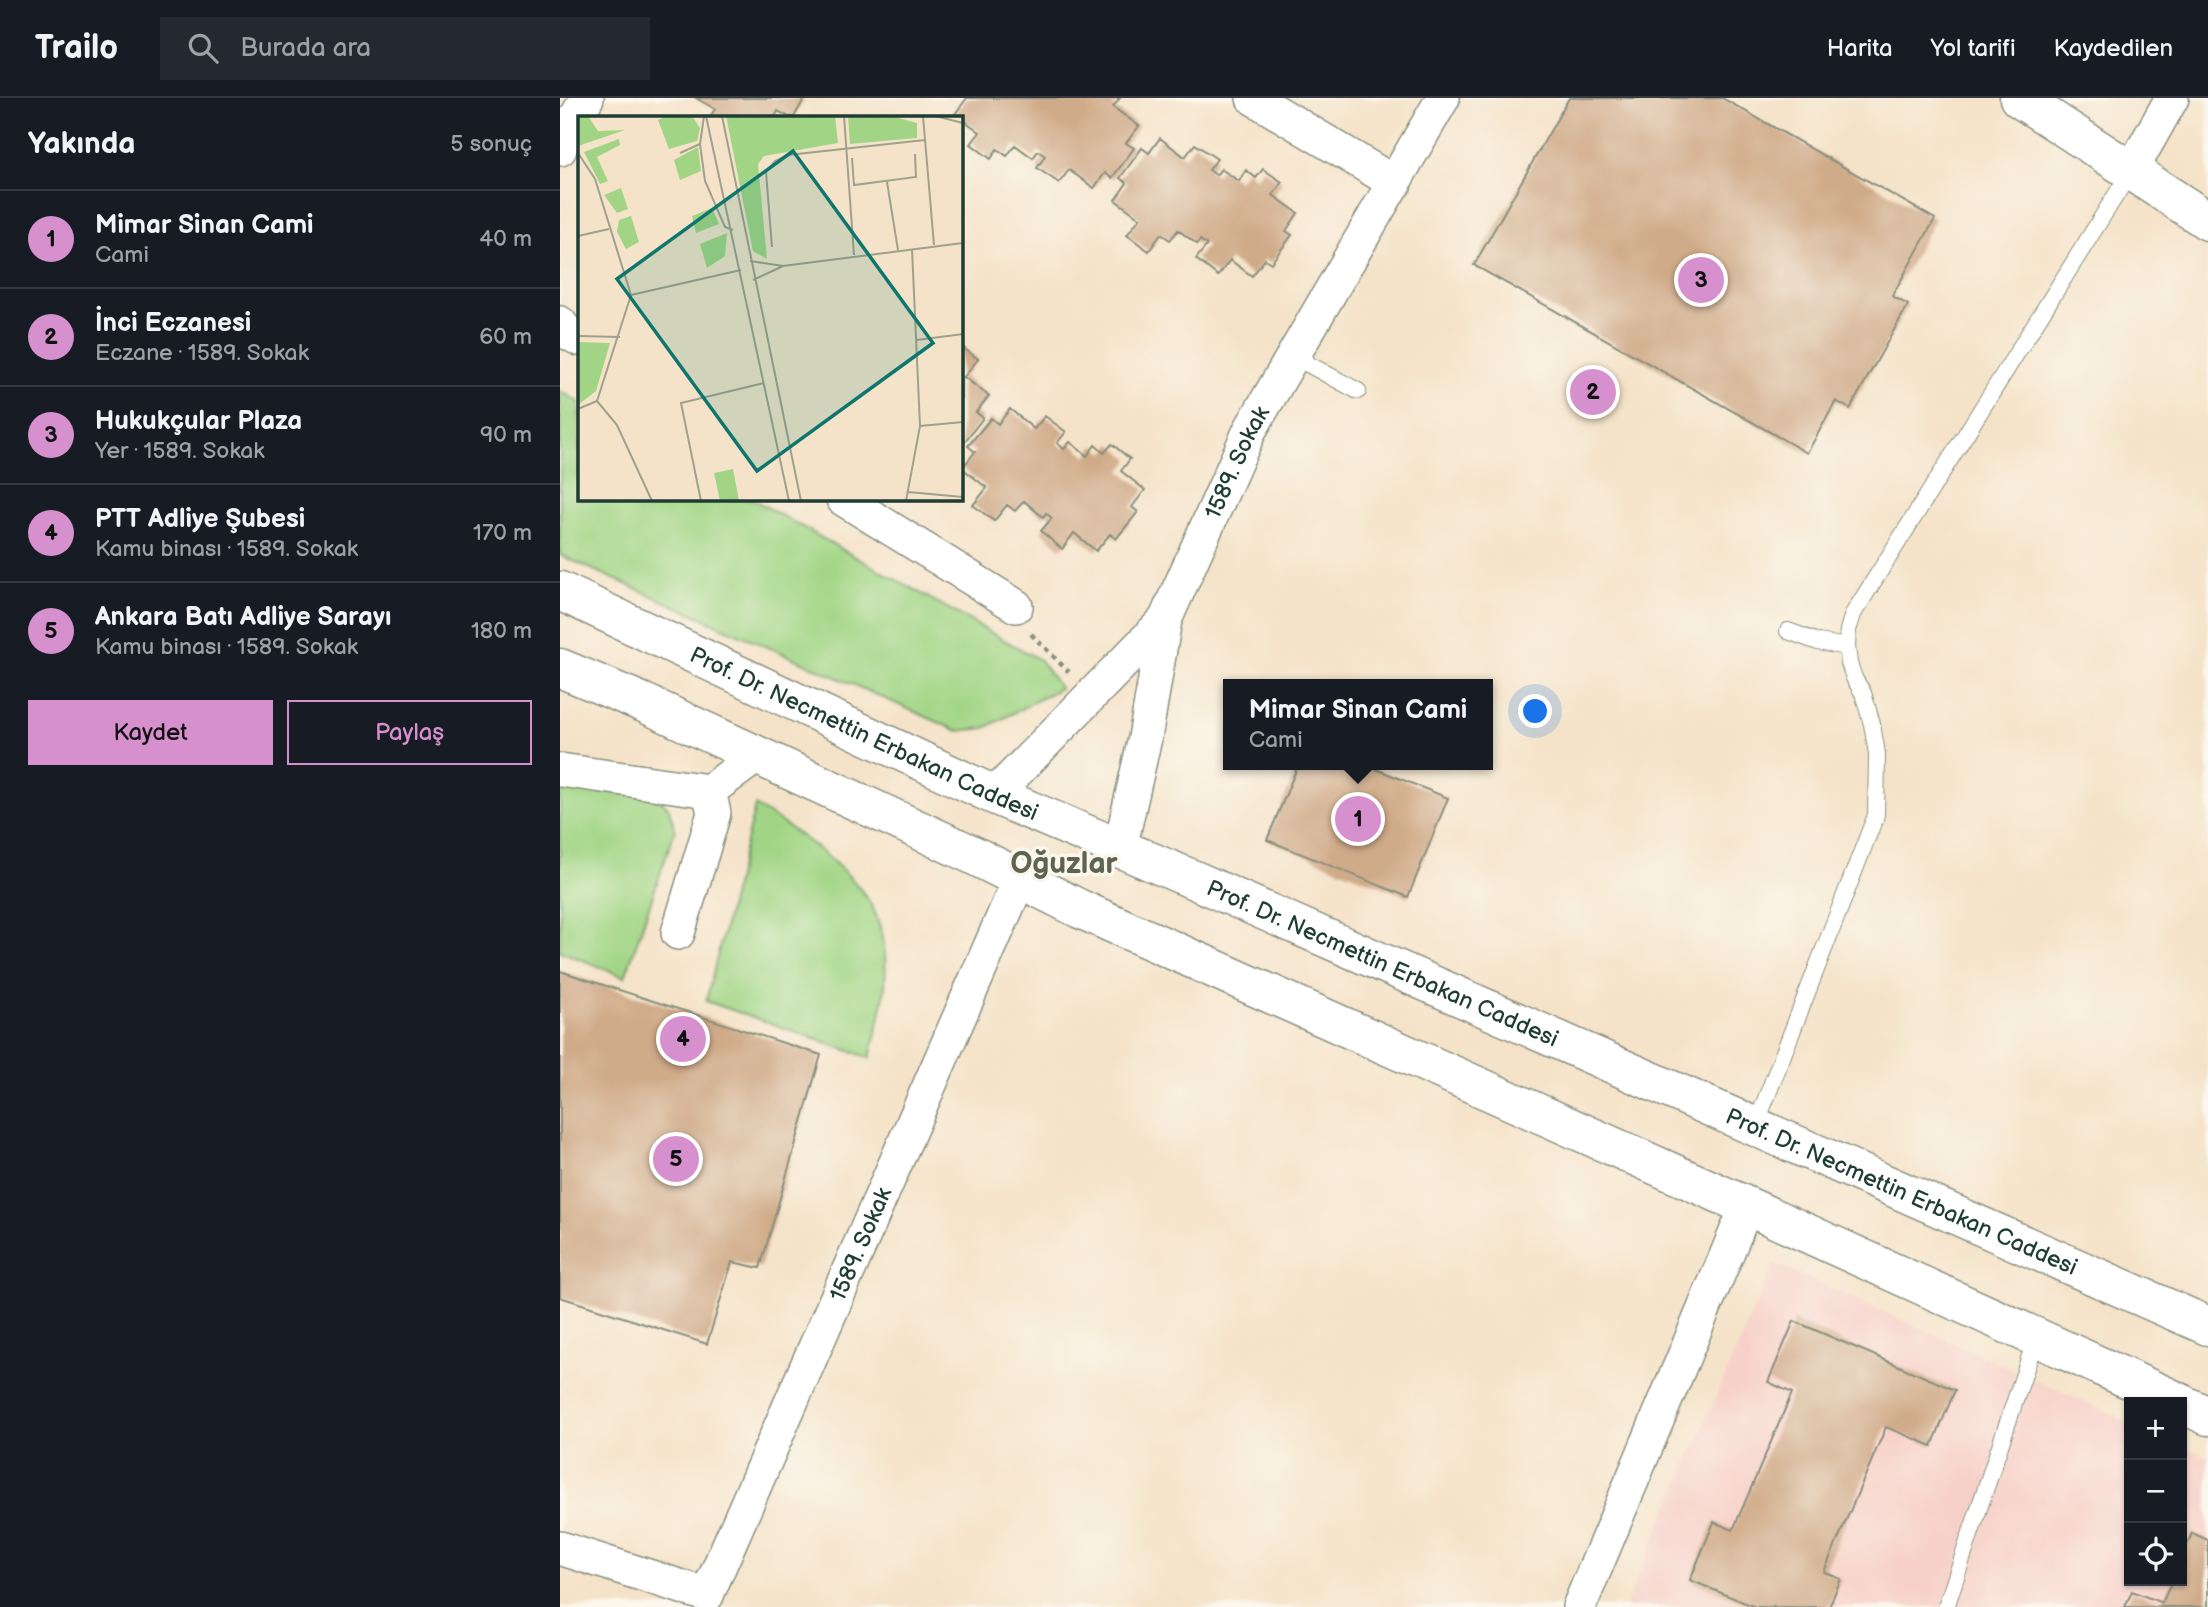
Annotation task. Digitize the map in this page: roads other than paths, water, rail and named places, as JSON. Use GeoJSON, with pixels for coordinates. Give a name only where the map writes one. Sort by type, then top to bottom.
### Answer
{"type":"FeatureCollection","features":[{"type":"Feature","properties":{"kind":"main road"},"geometry":{"type":"LineString","coordinates":[[2019,98],[2208,221]]}},
{"type":"Feature","properties":{"kind":"main road","name":"Prof. Dr. Necmettin Erbakan Caddesi"},"geometry":{"type":"LineString","coordinates":[[560,590],[994,795],[2208,1326]]}},
{"type":"Feature","properties":{"kind":"main road"},"geometry":{"type":"LineString","coordinates":[[560,668],[644,703],[973,855],[1091,914],[1747,1206],[2167,1397]]}},
{"type":"Feature","properties":{"kind":"main road"},"geometry":{"type":"LineString","coordinates":[[2187,1406],[2208,1416]]}},
{"type":"Feature","properties":{"kind":"street"},"geometry":{"type":"LineString","coordinates":[[560,149],[587,98]]}},
{"type":"Feature","properties":{"kind":"street"},"geometry":{"type":"LineString","coordinates":[[1254,98],[1395,183]]}},
{"type":"Feature","properties":{"kind":"street","name":"1589. Sokak"},"geometry":{"type":"LineString","coordinates":[[994,795],[1165,620],[1250,430],[1443,98]]}},
{"type":"Feature","properties":{"kind":"street"},"geometry":{"type":"LineString","coordinates":[[2131,171],[2172,98]]}},
{"type":"Feature","properties":{"kind":"street"},"geometry":{"type":"LineString","coordinates":[[560,323],[568,333],[578,338]]}},
{"type":"Feature","properties":{"kind":"street"},"geometry":{"type":"LineString","coordinates":[[845,500],[1016,606]]}},
{"type":"Feature","properties":{"kind":"street"},"geometry":{"type":"LineString","coordinates":[[1120,848],[1145,738],[1165,620]]}},
{"type":"Feature","properties":{"kind":"street"},"geometry":{"type":"LineString","coordinates":[[560,770],[709,791],[757,756]]}},
{"type":"Feature","properties":{"kind":"street"},"geometry":{"type":"LineString","coordinates":[[678,933],[714,813],[709,791]]}},
{"type":"Feature","properties":{"kind":"street","name":"1589. Sokak"},"geometry":{"type":"LineString","coordinates":[[711,1601],[1020,878]]}},
{"type":"Feature","properties":{"kind":"street"},"geometry":{"type":"LineString","coordinates":[[1578,1607],[1747,1206]]}},
{"type":"Feature","properties":{"kind":"street"},"geometry":{"type":"LineString","coordinates":[[560,1548],[711,1601]]}},
{"type":"Feature","properties":{"kind":"lane"},"geometry":{"type":"LineString","coordinates":[[1755,1127],[1876,815],[1877,754],[1863,693],[1849,663],[1848,630],[1861,600],[2131,171]]}},
{"type":"Feature","properties":{"kind":"lane"},"geometry":{"type":"LineString","coordinates":[[1293,356],[1358,391]]}},
{"type":"Feature","properties":{"kind":"lane"},"geometry":{"type":"LineString","coordinates":[[1788,631],[1818,642],[1847,647]]}},
{"type":"Feature","properties":{"kind":"lane"},"geometry":{"type":"LineString","coordinates":[[1946,1607],[2036,1338]]}},
{"type":"Feature","properties":{"kind":"place","name":"Hukukçular Plaza"},"geometry":{"type":"Point","coordinates":[1701,280]}},
{"type":"Feature","properties":{"kind":"place","name":"İnci Eczanesi"},"geometry":{"type":"Point","coordinates":[1593,392]}},
{"type":"Feature","properties":{"kind":"place","name":"Mimar Sinan Cami"},"geometry":{"type":"Point","coordinates":[1358,819]}},
{"type":"Feature","properties":{"kind":"place","name":"PTT Adliye Şubesi"},"geometry":{"type":"Point","coordinates":[683,1039]}},
{"type":"Feature","properties":{"kind":"place","name":"Ankara Batı Adliye Sarayı"},"geometry":{"type":"Point","coordinates":[676,1159]}},
{"type":"Feature","properties":{"kind":"district","name":"Oğuzlar"},"geometry":{"type":"Point","coordinates":[1064,863]}}]}
